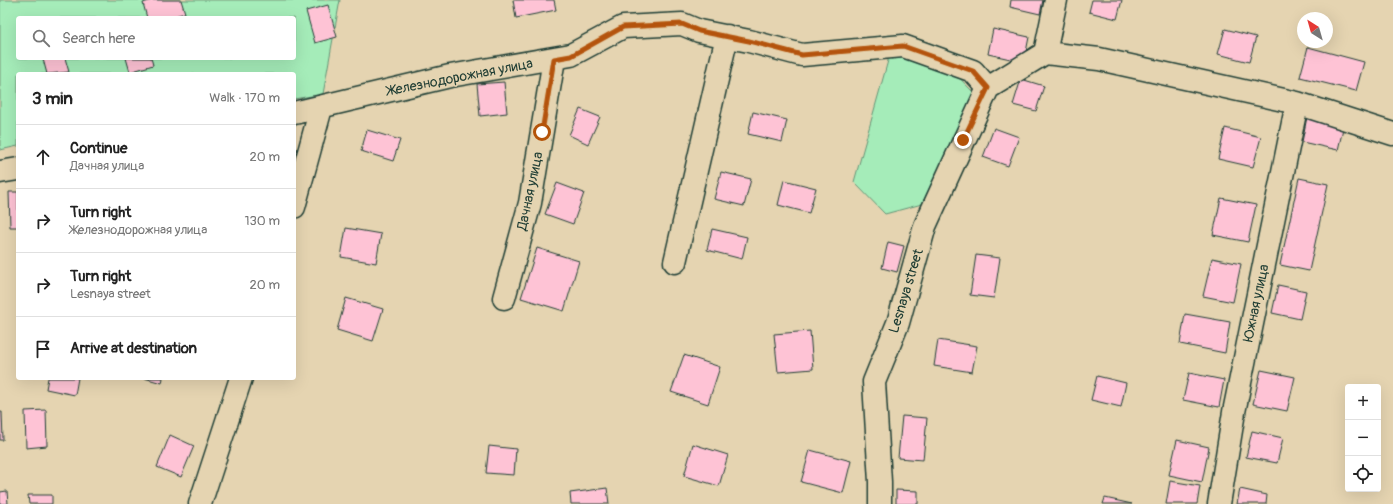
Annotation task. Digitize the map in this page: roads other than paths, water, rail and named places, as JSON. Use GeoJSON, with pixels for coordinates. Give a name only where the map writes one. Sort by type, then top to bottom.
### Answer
{"type":"FeatureCollection","features":[{"type":"Feature","properties":{"kind":"street"},"geometry":{"type":"LineString","coordinates":[[1045,53],[1056,0]]}},
{"type":"Feature","properties":{"kind":"street","name":"Железнодорожная улица"},"geometry":{"type":"LineString","coordinates":[[296,113],[321,108],[450,76],[571,56],[623,27],[682,24],[699,31],[727,36],[802,55],[903,46],[973,71],[988,88]]}},
{"type":"Feature","properties":{"kind":"street"},"geometry":{"type":"LineString","coordinates":[[675,262],[727,36]]}},
{"type":"Feature","properties":{"kind":"street"},"geometry":{"type":"LineString","coordinates":[[988,88],[1045,53],[1099,59],[1297,103],[1393,134]]}},
{"type":"Feature","properties":{"kind":"street","name":"Дачная улица"},"geometry":{"type":"LineString","coordinates":[[504,298],[530,203],[554,59]]}},
{"type":"Feature","properties":{"kind":"street","name":"Lesnaya street"},"geometry":{"type":"LineString","coordinates":[[880,504],[874,382],[898,323],[925,226],[988,88]]}},
{"type":"Feature","properties":{"kind":"street","name":"Южная улица"},"geometry":{"type":"LineString","coordinates":[[1219,504],[1234,412],[1297,103]]}},
{"type":"Feature","properties":{"kind":"street"},"geometry":{"type":"LineString","coordinates":[[296,200],[321,108]]}},
{"type":"Feature","properties":{"kind":"street"},"geometry":{"type":"LineString","coordinates":[[0,172],[16,168]]}},
{"type":"Feature","properties":{"kind":"street"},"geometry":{"type":"LineString","coordinates":[[200,504],[241,380]]}}]}
